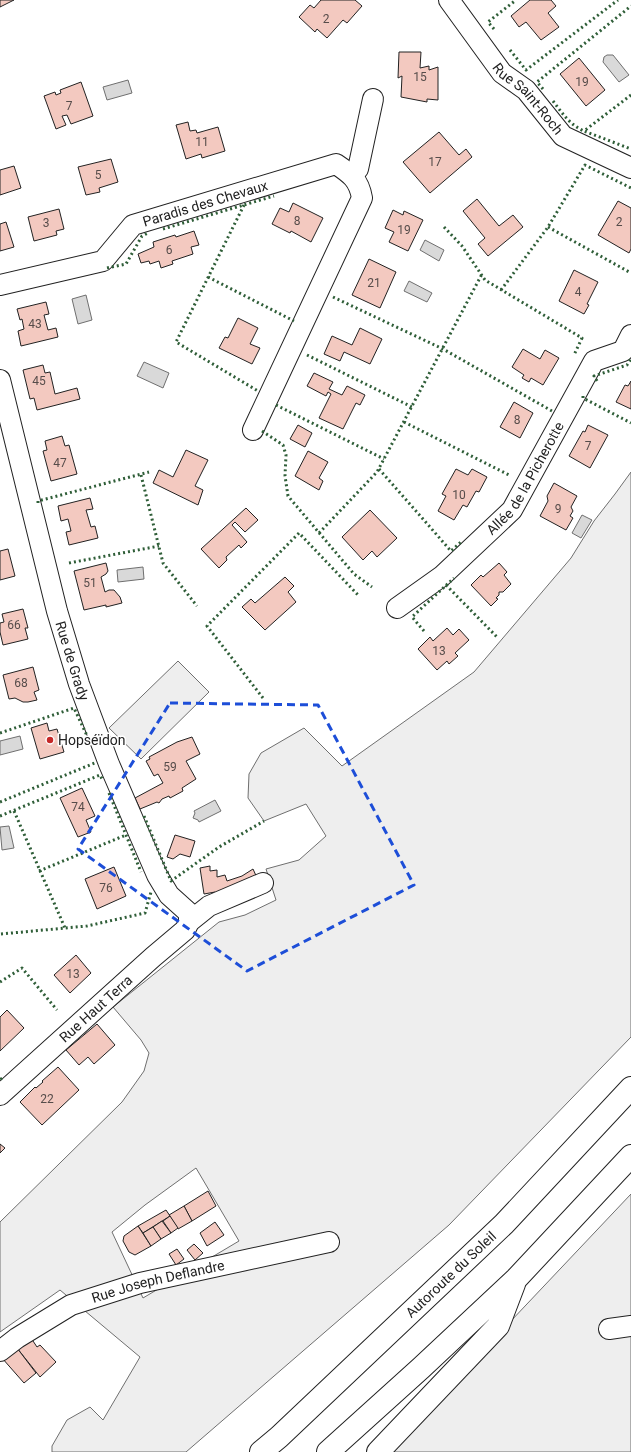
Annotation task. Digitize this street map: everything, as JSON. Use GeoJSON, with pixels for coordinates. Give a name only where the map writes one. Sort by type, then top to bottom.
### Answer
{"type":"FeatureCollection","features":[{"type":"Feature","properties":{"kind":"highway","name":"Autoroute du Soleil"},"geometry":{"type":"LineString","coordinates":[[261,1452],[279,1437],[504,1224],[631,1088]]}},
{"type":"Feature","properties":{"kind":"highway"},"geometry":{"type":"LineString","coordinates":[[328,1452],[516,1279],[631,1156]]}},
{"type":"Feature","properties":{"kind":"highway"},"geometry":{"type":"LineString","coordinates":[[378,1452],[498,1326],[516,1279]]}},
{"type":"Feature","properties":{"kind":"street","name":"Rue Saint-Roch"},"geometry":{"type":"LineString","coordinates":[[449,0],[502,73],[526,90],[563,136],[631,168]]}},
{"type":"Feature","properties":{"kind":"street"},"geometry":{"type":"LineString","coordinates":[[352,175],[358,169],[373,99]]}},
{"type":"Feature","properties":{"kind":"street","name":"Paradis des Chevaux"},"geometry":{"type":"LineString","coordinates":[[0,285],[103,261],[133,225],[336,164],[352,175],[360,188],[362,198],[253,430]]}},
{"type":"Feature","properties":{"kind":"street","name":"Allée de la Picherotte"},"geometry":{"type":"LineString","coordinates":[[397,608],[442,576],[512,510],[594,361],[623,351],[631,335]]}},
{"type":"Feature","properties":{"kind":"street","name":"Rue de Grady"},"geometry":{"type":"LineString","coordinates":[[0,380],[56,612],[79,684],[109,764],[158,876],[169,895],[189,913],[189,922]]}},
{"type":"Feature","properties":{"kind":"street","name":"Rue Haut Terra"},"geometry":{"type":"LineString","coordinates":[[0,1095],[186,930],[189,922],[209,906],[263,883]]}},
{"type":"Feature","properties":{"kind":"street","name":"Rue Joseph Deflandre"},"geometry":{"type":"LineString","coordinates":[[0,1350],[71,1305],[140,1283],[329,1242]]}},
{"type":"Feature","properties":{"kind":"street"},"geometry":{"type":"LineString","coordinates":[[608,1330],[631,1326]]}},
{"type":"Feature","properties":{"kind":"highlighted area"},"geometry":{"type":"Polygon","coordinates":[[[170,703],[318,705],[414,885],[247,971],[78,849],[170,703]]]}},
{"type":"Feature","properties":{"kind":"shaded area"},"geometry":{"type":"Polygon","coordinates":[[[607,55],[613,55],[629,75],[619,82],[603,62],[604,57],[607,55]]]}},
{"type":"Feature","properties":{"kind":"shaded area"},"geometry":{"type":"Polygon","coordinates":[[[128,80],[132,93],[107,100],[103,87],[128,80]]]}},
{"type":"Feature","properties":{"kind":"shaded area"},"geometry":{"type":"Polygon","coordinates":[[[425,240],[444,250],[439,261],[420,250],[425,240]]]}},
{"type":"Feature","properties":{"kind":"shaded area"},"geometry":{"type":"Polygon","coordinates":[[[409,281],[432,293],[427,302],[404,291],[409,281]]]}},
{"type":"Feature","properties":{"kind":"shaded area"},"geometry":{"type":"Polygon","coordinates":[[[86,295],[92,320],[78,324],[72,299],[86,295]]]}},
{"type":"Feature","properties":{"kind":"shaded area"},"geometry":{"type":"Polygon","coordinates":[[[144,362],[169,373],[163,388],[137,376],[144,362]]]}},
{"type":"Feature","properties":{"kind":"shaded area"},"geometry":{"type":"Polygon","coordinates":[[[631,472],[631,1037],[449,1225],[186,1452],[52,1452],[52,1446],[67,1420],[90,1407],[103,1420],[140,1357],[60,1290],[0,1332],[0,1222],[122,1102],[144,1071],[149,1053],[141,1040],[113,1007],[219,922],[245,915],[276,900],[266,869],[299,860],[326,836],[306,804],[264,821],[248,798],[249,774],[261,753],[304,728],[342,766],[474,672],[571,558],[594,521],[631,472]],[[196,1168],[145,1205],[112,1232],[143,1298],[239,1241],[196,1168]]]}},
{"type":"Feature","properties":{"kind":"shaded area"},"geometry":{"type":"Polygon","coordinates":[[[582,515],[592,520],[581,538],[572,533],[582,515]]]}},
{"type":"Feature","properties":{"kind":"shaded area"},"geometry":{"type":"Polygon","coordinates":[[[143,567],[144,579],[118,582],[117,570],[143,567]]]}},
{"type":"Feature","properties":{"kind":"shaded area"},"geometry":{"type":"Polygon","coordinates":[[[178,661],[209,692],[141,759],[109,728],[178,661]]]}},
{"type":"Feature","properties":{"kind":"shaded area"},"geometry":{"type":"Polygon","coordinates":[[[20,736],[23,749],[0,755],[0,741],[20,736]]]}},
{"type":"Feature","properties":{"kind":"shaded area"},"geometry":{"type":"Polygon","coordinates":[[[215,800],[221,811],[199,822],[193,818],[195,813],[194,811],[215,800]]]}},
{"type":"Feature","properties":{"kind":"shaded area"},"geometry":{"type":"Polygon","coordinates":[[[9,826],[14,848],[2,850],[0,827],[9,826]]]}},
{"type":"Feature","properties":{"kind":"shaded area"},"geometry":{"type":"Polygon","coordinates":[[[631,1194],[631,1452],[387,1452],[631,1194]]]}},
{"type":"Feature","properties":{"kind":"building"},"geometry":{"type":"Polygon","coordinates":[[[0,0],[14,0],[0,7],[0,0]]]}},
{"type":"Feature","properties":{"kind":"building"},"geometry":{"type":"Polygon","coordinates":[[[321,0],[355,0],[362,6],[347,23],[343,20],[327,38],[317,29],[315,32],[299,17],[310,5],[314,8],[321,0]]]}},
{"type":"Feature","properties":{"kind":"building"},"geometry":{"type":"Polygon","coordinates":[[[530,0],[551,0],[556,6],[548,13],[559,27],[541,40],[526,22],[519,27],[511,16],[530,0]]]}},
{"type":"Feature","properties":{"kind":"building"},"geometry":{"type":"Polygon","coordinates":[[[399,52],[421,52],[420,68],[429,66],[429,70],[438,67],[438,100],[427,99],[427,102],[401,97],[402,76],[398,78],[399,52]]]}},
{"type":"Feature","properties":{"kind":"building"},"geometry":{"type":"Polygon","coordinates":[[[579,58],[605,90],[586,106],[560,74],[579,58]]]}},
{"type":"Feature","properties":{"kind":"building"},"geometry":{"type":"Polygon","coordinates":[[[81,82],[93,116],[71,124],[67,115],[62,116],[66,125],[56,129],[44,96],[55,92],[56,95],[61,93],[60,90],[81,82]]]}},
{"type":"Feature","properties":{"kind":"building"},"geometry":{"type":"Polygon","coordinates":[[[188,122],[190,131],[196,130],[197,133],[218,127],[225,151],[202,158],[201,154],[186,159],[176,125],[188,122]]]}},
{"type":"Feature","properties":{"kind":"building"},"geometry":{"type":"Polygon","coordinates":[[[439,132],[459,155],[466,149],[472,157],[430,193],[403,162],[439,132]]]}},
{"type":"Feature","properties":{"kind":"building"},"geometry":{"type":"Polygon","coordinates":[[[111,159],[118,182],[99,188],[100,192],[86,195],[78,167],[111,159]]]}},
{"type":"Feature","properties":{"kind":"building"},"geometry":{"type":"Polygon","coordinates":[[[14,166],[21,188],[0,195],[0,170],[14,166]]]}},
{"type":"Feature","properties":{"kind":"building"},"geometry":{"type":"Polygon","coordinates":[[[477,199],[499,226],[513,215],[523,227],[488,256],[478,244],[485,238],[463,211],[477,199]]]}},
{"type":"Feature","properties":{"kind":"building"},"geometry":{"type":"Polygon","coordinates":[[[618,201],[631,208],[631,249],[629,253],[598,235],[618,201]]]}},
{"type":"Feature","properties":{"kind":"building"},"geometry":{"type":"Polygon","coordinates":[[[293,203],[323,218],[311,242],[291,231],[290,233],[272,224],[280,208],[289,212],[293,203]]]}},
{"type":"Feature","properties":{"kind":"building"},"geometry":{"type":"Polygon","coordinates":[[[59,209],[64,229],[56,231],[57,235],[34,241],[28,217],[59,209]]]}},
{"type":"Feature","properties":{"kind":"building"},"geometry":{"type":"Polygon","coordinates":[[[393,210],[403,215],[404,211],[423,220],[408,251],[389,242],[394,232],[385,228],[393,210]]]}},
{"type":"Feature","properties":{"kind":"building"},"geometry":{"type":"Polygon","coordinates":[[[6,222],[14,247],[0,251],[0,224],[6,222]]]}},
{"type":"Feature","properties":{"kind":"building"},"geometry":{"type":"Polygon","coordinates":[[[194,231],[199,245],[191,247],[193,254],[172,261],[173,264],[161,268],[159,261],[150,264],[149,261],[141,263],[138,254],[154,247],[153,242],[194,231]]]}},
{"type":"Feature","properties":{"kind":"building"},"geometry":{"type":"Polygon","coordinates":[[[369,259],[396,272],[380,308],[352,295],[369,259]]]}},
{"type":"Feature","properties":{"kind":"building"},"geometry":{"type":"Polygon","coordinates":[[[574,270],[598,282],[587,304],[589,305],[584,314],[559,301],[574,270]]]}},
{"type":"Feature","properties":{"kind":"building"},"geometry":{"type":"Polygon","coordinates":[[[46,302],[49,314],[44,315],[48,330],[56,328],[58,337],[21,346],[18,331],[24,329],[22,319],[20,320],[17,309],[46,302]]]}},
{"type":"Feature","properties":{"kind":"building"},"geometry":{"type":"Polygon","coordinates":[[[238,318],[258,328],[250,344],[260,348],[252,364],[219,348],[225,337],[228,338],[238,318]]]}},
{"type":"Feature","properties":{"kind":"building"},"geometry":{"type":"Polygon","coordinates":[[[360,328],[382,339],[370,364],[344,352],[340,361],[324,354],[332,336],[352,345],[360,328]]]}},
{"type":"Feature","properties":{"kind":"building"},"geometry":{"type":"Polygon","coordinates":[[[523,349],[540,359],[545,350],[559,358],[543,385],[531,378],[529,382],[522,378],[524,375],[512,367],[523,349]]]}},
{"type":"Feature","properties":{"kind":"building"},"geometry":{"type":"Polygon","coordinates":[[[43,365],[45,373],[50,372],[55,394],[77,388],[80,399],[37,410],[34,398],[30,399],[23,370],[43,365]]]}},
{"type":"Feature","properties":{"kind":"building"},"geometry":{"type":"Polygon","coordinates":[[[314,373],[333,382],[329,389],[342,395],[347,386],[365,395],[360,405],[356,403],[343,429],[319,418],[331,394],[328,392],[326,396],[307,386],[314,373]]]}},
{"type":"Feature","properties":{"kind":"building"},"geometry":{"type":"Polygon","coordinates":[[[631,381],[631,409],[616,402],[625,385],[628,386],[631,381]]]}},
{"type":"Feature","properties":{"kind":"building"},"geometry":{"type":"Polygon","coordinates":[[[514,402],[533,413],[520,438],[500,427],[514,402]]]}},
{"type":"Feature","properties":{"kind":"building"},"geometry":{"type":"Polygon","coordinates":[[[298,425],[312,433],[305,447],[290,439],[298,425]]]}},
{"type":"Feature","properties":{"kind":"building"},"geometry":{"type":"Polygon","coordinates":[[[588,425],[608,435],[590,468],[569,456],[588,425]]]}},
{"type":"Feature","properties":{"kind":"building"},"geometry":{"type":"Polygon","coordinates":[[[62,436],[65,446],[69,445],[77,474],[51,481],[43,451],[47,450],[45,441],[62,436]]]}},
{"type":"Feature","properties":{"kind":"building"},"geometry":{"type":"Polygon","coordinates":[[[186,450],[208,460],[195,486],[203,490],[198,505],[153,483],[159,470],[173,477],[186,450]]]}},
{"type":"Feature","properties":{"kind":"building"},"geometry":{"type":"Polygon","coordinates":[[[308,451],[328,462],[319,478],[323,481],[319,490],[295,476],[308,451]]]}},
{"type":"Feature","properties":{"kind":"building"},"geometry":{"type":"Polygon","coordinates":[[[456,469],[468,475],[472,469],[487,477],[479,492],[476,491],[467,507],[463,505],[454,520],[438,511],[446,496],[442,494],[456,469]]]}},
{"type":"Feature","properties":{"kind":"building"},"geometry":{"type":"Polygon","coordinates":[[[554,483],[577,496],[571,507],[573,511],[570,516],[573,518],[566,530],[540,516],[548,501],[547,496],[554,483]]]}},
{"type":"Feature","properties":{"kind":"building"},"geometry":{"type":"Polygon","coordinates":[[[90,498],[93,509],[86,510],[91,527],[95,526],[98,538],[69,545],[66,532],[71,531],[68,519],[61,521],[58,506],[90,498]]]}},
{"type":"Feature","properties":{"kind":"building"},"geometry":{"type":"Polygon","coordinates":[[[246,508],[258,520],[245,532],[235,522],[232,525],[247,542],[241,548],[239,545],[226,557],[227,560],[219,568],[201,549],[246,508]]]}},
{"type":"Feature","properties":{"kind":"building"},"geometry":{"type":"Polygon","coordinates":[[[370,510],[397,538],[377,557],[372,551],[363,560],[342,537],[370,510]]]}},
{"type":"Feature","properties":{"kind":"building"},"geometry":{"type":"Polygon","coordinates":[[[8,549],[15,576],[0,580],[0,551],[8,549]]]}},
{"type":"Feature","properties":{"kind":"building"},"geometry":{"type":"Polygon","coordinates":[[[106,563],[108,571],[101,577],[105,592],[114,590],[120,597],[122,603],[84,610],[74,571],[106,563]]]}},
{"type":"Feature","properties":{"kind":"building"},"geometry":{"type":"Polygon","coordinates":[[[499,563],[507,572],[504,575],[511,584],[503,592],[499,592],[499,595],[496,598],[498,599],[491,606],[471,585],[481,575],[483,577],[499,563]]]}},
{"type":"Feature","properties":{"kind":"building"},"geometry":{"type":"Polygon","coordinates":[[[285,577],[294,586],[288,592],[296,602],[265,630],[242,607],[251,599],[255,603],[285,577]]]}},
{"type":"Feature","properties":{"kind":"building"},"geometry":{"type":"Polygon","coordinates":[[[23,609],[28,628],[25,628],[28,639],[3,645],[0,632],[0,623],[4,622],[2,614],[23,609]]]}},
{"type":"Feature","properties":{"kind":"building"},"geometry":{"type":"Polygon","coordinates":[[[447,628],[453,635],[459,629],[469,640],[455,653],[458,656],[449,664],[447,661],[437,670],[418,649],[430,637],[433,641],[447,628]]]}},
{"type":"Feature","properties":{"kind":"building"},"geometry":{"type":"Polygon","coordinates":[[[33,667],[39,690],[34,692],[37,700],[23,702],[15,698],[9,699],[3,675],[33,667]]]}},
{"type":"Feature","properties":{"kind":"building"},"geometry":{"type":"Polygon","coordinates":[[[47,723],[49,731],[57,729],[64,752],[40,759],[31,728],[47,723]]]}},
{"type":"Feature","properties":{"kind":"building"},"geometry":{"type":"Polygon","coordinates":[[[192,737],[200,754],[186,761],[196,779],[182,788],[183,791],[170,798],[169,796],[162,799],[159,803],[157,802],[140,809],[135,798],[163,783],[158,774],[154,776],[146,761],[150,759],[149,757],[177,742],[192,737]]]}},
{"type":"Feature","properties":{"kind":"building"},"geometry":{"type":"Polygon","coordinates":[[[82,788],[95,816],[86,820],[91,832],[78,837],[60,798],[82,788]]]}},
{"type":"Feature","properties":{"kind":"building"},"geometry":{"type":"Polygon","coordinates":[[[175,835],[195,841],[190,857],[180,854],[173,859],[167,857],[175,835]]]}},
{"type":"Feature","properties":{"kind":"building"},"geometry":{"type":"Polygon","coordinates":[[[210,866],[210,871],[217,870],[217,877],[225,875],[227,881],[242,876],[253,869],[258,880],[216,895],[215,892],[204,894],[200,868],[210,866]]]}},
{"type":"Feature","properties":{"kind":"building"},"geometry":{"type":"Polygon","coordinates":[[[114,867],[126,896],[97,909],[85,879],[114,867]]]}},
{"type":"Feature","properties":{"kind":"building"},"geometry":{"type":"Polygon","coordinates":[[[76,955],[91,973],[70,993],[54,975],[76,955]]]}},
{"type":"Feature","properties":{"kind":"building"},"geometry":{"type":"Polygon","coordinates":[[[7,1010],[24,1028],[0,1051],[0,1017],[7,1010]]]}},
{"type":"Feature","properties":{"kind":"building"},"geometry":{"type":"Polygon","coordinates":[[[97,1024],[115,1045],[94,1064],[88,1057],[79,1065],[66,1050],[97,1024]]]}},
{"type":"Feature","properties":{"kind":"building"},"geometry":{"type":"Polygon","coordinates":[[[58,1067],[79,1090],[42,1125],[20,1102],[58,1067]]]}},
{"type":"Feature","properties":{"kind":"building"},"geometry":{"type":"Polygon","coordinates":[[[0,1144],[5,1148],[0,1153],[0,1144]]]}},
{"type":"Feature","properties":{"kind":"building"},"geometry":{"type":"Polygon","coordinates":[[[208,1191],[216,1206],[192,1221],[184,1206],[208,1191]]]}},
{"type":"Feature","properties":{"kind":"building"},"geometry":{"type":"Polygon","coordinates":[[[184,1206],[192,1221],[178,1229],[169,1215],[184,1206]]]}},
{"type":"Feature","properties":{"kind":"building"},"geometry":{"type":"Polygon","coordinates":[[[166,1210],[170,1216],[143,1233],[138,1226],[166,1210]]]}},
{"type":"Feature","properties":{"kind":"building"},"geometry":{"type":"Polygon","coordinates":[[[170,1216],[178,1228],[171,1233],[163,1221],[170,1216]]]}},
{"type":"Feature","properties":{"kind":"building"},"geometry":{"type":"Polygon","coordinates":[[[162,1221],[171,1233],[161,1239],[153,1227],[162,1221]]]}},
{"type":"Feature","properties":{"kind":"building"},"geometry":{"type":"Polygon","coordinates":[[[215,1222],[224,1235],[207,1246],[200,1233],[215,1222]]]}},
{"type":"Feature","properties":{"kind":"building"},"geometry":{"type":"Polygon","coordinates":[[[138,1226],[151,1246],[135,1255],[129,1252],[123,1241],[124,1236],[138,1226]]]}},
{"type":"Feature","properties":{"kind":"building"},"geometry":{"type":"Polygon","coordinates":[[[153,1227],[161,1239],[151,1246],[143,1233],[153,1227]]]}},
{"type":"Feature","properties":{"kind":"building"},"geometry":{"type":"Polygon","coordinates":[[[194,1244],[203,1253],[195,1260],[187,1250],[194,1244]]]}},
{"type":"Feature","properties":{"kind":"building"},"geometry":{"type":"Polygon","coordinates":[[[177,1249],[184,1259],[176,1265],[169,1254],[177,1249]]]}},
{"type":"Feature","properties":{"kind":"building"},"geometry":{"type":"Polygon","coordinates":[[[31,1338],[37,1347],[40,1345],[56,1362],[40,1377],[17,1348],[31,1338]]]}},
{"type":"Feature","properties":{"kind":"building"},"geometry":{"type":"Polygon","coordinates":[[[17,1348],[36,1373],[24,1383],[2,1358],[17,1348]]]}},
{"type":"Feature","properties":{"kind":"hedge"},"geometry":{"type":"LineString","coordinates":[[494,29],[488,22],[516,0]]}},
{"type":"Feature","properties":{"kind":"hedge"},"geometry":{"type":"LineString","coordinates":[[510,50],[526,70],[618,0]]}},
{"type":"Feature","properties":{"kind":"hedge"},"geometry":{"type":"LineString","coordinates":[[543,89],[537,82],[631,6]]}},
{"type":"Feature","properties":{"kind":"hedge"},"geometry":{"type":"LineString","coordinates":[[631,95],[584,131],[631,149]]}},
{"type":"Feature","properties":{"kind":"hedge"},"geometry":{"type":"LineString","coordinates":[[553,101],[570,122],[584,131]]}},
{"type":"Feature","properties":{"kind":"hedge"},"geometry":{"type":"LineString","coordinates":[[501,290],[548,227],[585,165],[631,188]]}},
{"type":"Feature","properties":{"kind":"hedge"},"geometry":{"type":"LineString","coordinates":[[163,229],[274,196]]}},
{"type":"Feature","properties":{"kind":"hedge"},"geometry":{"type":"LineString","coordinates":[[244,205],[176,342],[258,391]]}},
{"type":"Feature","properties":{"kind":"hedge"},"geometry":{"type":"LineString","coordinates":[[444,227],[462,246],[485,280],[582,338],[574,355]]}},
{"type":"Feature","properties":{"kind":"hedge"},"geometry":{"type":"LineString","coordinates":[[548,227],[631,273]]}},
{"type":"Feature","properties":{"kind":"hedge"},"geometry":{"type":"LineString","coordinates":[[107,268],[126,264],[142,236],[148,233]]}},
{"type":"Feature","properties":{"kind":"hedge"},"geometry":{"type":"LineString","coordinates":[[319,533],[377,472],[482,274]]}},
{"type":"Feature","properties":{"kind":"hedge"},"geometry":{"type":"LineString","coordinates":[[208,277],[294,321]]}},
{"type":"Feature","properties":{"kind":"hedge"},"geometry":{"type":"LineString","coordinates":[[333,297],[443,349],[552,411]]}},
{"type":"Feature","properties":{"kind":"hedge"},"geometry":{"type":"LineString","coordinates":[[307,355],[412,407]]}},
{"type":"Feature","properties":{"kind":"hedge"},"geometry":{"type":"LineString","coordinates":[[597,381],[594,376],[627,365],[631,359]]}},
{"type":"Feature","properties":{"kind":"hedge"},"geometry":{"type":"LineString","coordinates":[[583,396],[583,398],[631,423]]}},
{"type":"Feature","properties":{"kind":"hedge"},"geometry":{"type":"LineString","coordinates":[[276,405],[384,459]]}},
{"type":"Feature","properties":{"kind":"hedge"},"geometry":{"type":"LineString","coordinates":[[404,422],[511,476]]}},
{"type":"Feature","properties":{"kind":"hedge"},"geometry":{"type":"LineString","coordinates":[[262,431],[283,445],[286,455],[285,476],[288,496],[354,574],[372,587]]}},
{"type":"Feature","properties":{"kind":"hedge"},"geometry":{"type":"LineString","coordinates":[[379,469],[451,551],[461,542]]}},
{"type":"Feature","properties":{"kind":"hedge"},"geometry":{"type":"LineString","coordinates":[[38,503],[38,501],[149,472]]}},
{"type":"Feature","properties":{"kind":"hedge"},"geometry":{"type":"LineString","coordinates":[[141,475],[163,563],[197,606]]}},
{"type":"Feature","properties":{"kind":"hedge"},"geometry":{"type":"LineString","coordinates":[[263,698],[207,626],[299,533],[358,595]]}},
{"type":"Feature","properties":{"kind":"hedge"},"geometry":{"type":"LineString","coordinates":[[69,563],[159,546]]}},
{"type":"Feature","properties":{"kind":"hedge"},"geometry":{"type":"LineString","coordinates":[[424,631],[412,617],[454,578]]}},
{"type":"Feature","properties":{"kind":"hedge"},"geometry":{"type":"LineString","coordinates":[[446,585],[497,637]]}},
{"type":"Feature","properties":{"kind":"hedge"},"geometry":{"type":"LineString","coordinates":[[0,733],[74,708],[90,742]]}},
{"type":"Feature","properties":{"kind":"hedge"},"geometry":{"type":"LineString","coordinates":[[0,802],[97,762]]}},
{"type":"Feature","properties":{"kind":"hedge"},"geometry":{"type":"LineString","coordinates":[[0,816],[100,775],[102,779]]}},
{"type":"Feature","properties":{"kind":"hedge"},"geometry":{"type":"LineString","coordinates":[[109,793],[141,872]]}},
{"type":"Feature","properties":{"kind":"hedge"},"geometry":{"type":"LineString","coordinates":[[14,811],[65,928]]}},
{"type":"Feature","properties":{"kind":"hedge"},"geometry":{"type":"LineString","coordinates":[[144,816],[171,881],[219,847],[264,821]]}},
{"type":"Feature","properties":{"kind":"hedge"},"geometry":{"type":"LineString","coordinates":[[39,871],[126,835]]}},
{"type":"Feature","properties":{"kind":"hedge"},"geometry":{"type":"LineString","coordinates":[[1,934],[87,926],[145,913],[151,892]]}},
{"type":"Feature","properties":{"kind":"hedge"},"geometry":{"type":"LineString","coordinates":[[0,982],[22,968],[57,1010]]}},
{"type":"Feature","properties":{"kind":"place","name":"Hopséïdon"},"geometry":{"type":"Point","coordinates":[50,740]}}]}
